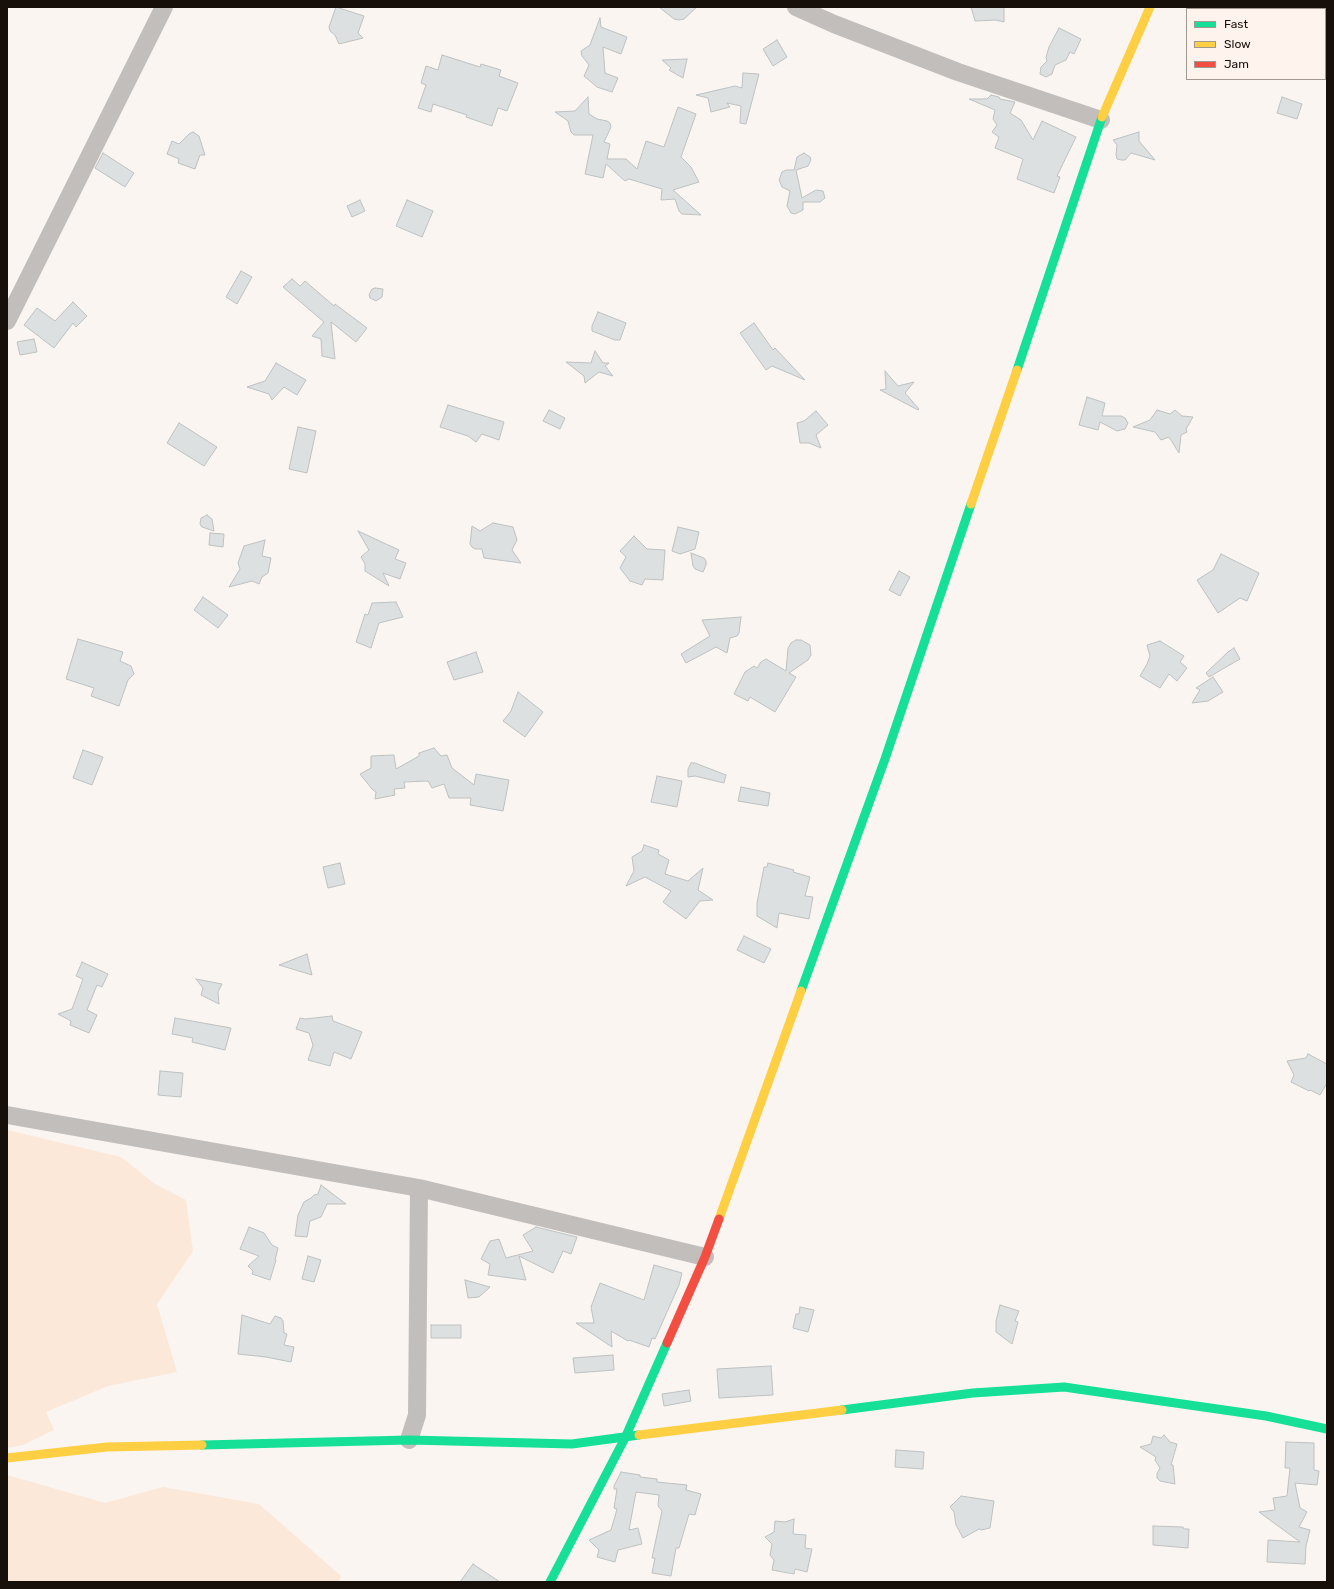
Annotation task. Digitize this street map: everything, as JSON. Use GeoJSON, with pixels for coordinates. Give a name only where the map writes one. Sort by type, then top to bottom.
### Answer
{"type":"FeatureCollection","features":[{"type":"Feature","properties":{"kind":"street"},"geometry":{"type":"LineString","coordinates":[[7,321],[164,7]]}},
{"type":"Feature","properties":{"kind":"street"},"geometry":{"type":"LineString","coordinates":[[796,7],[834,24],[958,72],[1101,120]]}},
{"type":"Feature","properties":{"kind":"street"},"geometry":{"type":"LineString","coordinates":[[550,1582],[625,1438],[705,1257],[884,759],[1101,120],[1150,7]]}},
{"type":"Feature","properties":{"kind":"street"},"geometry":{"type":"LineString","coordinates":[[7,1115],[419,1188],[705,1257]]}},
{"type":"Feature","properties":{"kind":"street"},"geometry":{"type":"LineString","coordinates":[[409,1440],[417,1415],[419,1188]]}},
{"type":"Feature","properties":{"kind":"street"},"geometry":{"type":"LineString","coordinates":[[7,1458],[107,1447],[409,1440],[572,1444],[973,1393],[1064,1387],[1266,1416],[1327,1429]]}},
{"type":"Feature","properties":{"kind":"shaded area"},"geometry":{"type":"Polygon","coordinates":[[[7,1130],[121,1157],[155,1184],[186,1200],[193,1251],[157,1304],[177,1372],[108,1386],[46,1412],[54,1430],[23,1445],[7,1448],[7,1130]]]}},
{"type":"Feature","properties":{"kind":"shaded area"},"geometry":{"type":"Polygon","coordinates":[[[7,1475],[105,1503],[163,1487],[259,1504],[341,1576],[339,1582],[7,1582],[7,1475]]]}},
{"type":"Feature","properties":{"kind":"building"},"geometry":{"type":"Polygon","coordinates":[[[336,7],[364,16],[358,33],[363,38],[339,44],[329,27],[336,7]]]}},
{"type":"Feature","properties":{"kind":"building"},"geometry":{"type":"Polygon","coordinates":[[[659,7],[697,7],[684,19],[679,20],[674,19],[659,7]]]}},
{"type":"Feature","properties":{"kind":"building"},"geometry":{"type":"Polygon","coordinates":[[[971,7],[1004,7],[1004,22],[996,20],[975,21],[971,7]]]}},
{"type":"Feature","properties":{"kind":"building"},"geometry":{"type":"Polygon","coordinates":[[[600,18],[601,27],[627,37],[621,54],[603,47],[605,73],[618,78],[612,92],[597,87],[584,76],[589,65],[582,56],[581,51],[590,45],[600,18]]]}},
{"type":"Feature","properties":{"kind":"building"},"geometry":{"type":"Polygon","coordinates":[[[1059,28],[1081,39],[1074,54],[1070,52],[1066,60],[1055,65],[1052,74],[1046,77],[1040,74],[1041,67],[1047,61],[1046,57],[1049,47],[1059,28]]]}},
{"type":"Feature","properties":{"kind":"building"},"geometry":{"type":"Polygon","coordinates":[[[777,40],[787,57],[773,66],[763,49],[777,40]]]}},
{"type":"Feature","properties":{"kind":"building"},"geometry":{"type":"Polygon","coordinates":[[[442,55],[480,67],[481,64],[501,70],[499,76],[518,83],[507,111],[498,108],[492,126],[466,117],[467,115],[433,104],[431,112],[418,108],[426,85],[421,83],[426,66],[438,70],[442,55]]]}},
{"type":"Feature","properties":{"kind":"building"},"geometry":{"type":"Polygon","coordinates":[[[687,59],[683,78],[669,70],[671,68],[662,60],[687,59]]]}},
{"type":"Feature","properties":{"kind":"building"},"geometry":{"type":"Polygon","coordinates":[[[743,73],[759,74],[746,124],[740,123],[741,106],[727,103],[730,107],[711,112],[708,98],[696,95],[735,86],[742,88],[743,73]]]}},
{"type":"Feature","properties":{"kind":"building"},"geometry":{"type":"Polygon","coordinates":[[[991,95],[999,97],[1000,99],[1015,102],[1010,113],[1021,120],[1033,140],[1042,121],[1076,137],[1057,176],[1060,177],[1054,193],[1017,179],[1023,159],[995,148],[999,137],[992,132],[997,125],[993,119],[995,110],[969,99],[987,99],[991,95]]]}},
{"type":"Feature","properties":{"kind":"building"},"geometry":{"type":"Polygon","coordinates":[[[588,97],[589,114],[597,119],[610,123],[611,127],[604,142],[610,144],[607,159],[626,159],[637,169],[646,141],[664,147],[678,107],[696,114],[681,157],[691,167],[699,182],[673,190],[701,215],[682,214],[679,211],[675,199],[661,200],[662,189],[629,179],[625,181],[606,164],[603,178],[585,174],[593,135],[574,135],[571,132],[568,121],[555,112],[575,111],[588,97]]]}},
{"type":"Feature","properties":{"kind":"building"},"geometry":{"type":"Polygon","coordinates":[[[1282,97],[1302,104],[1297,119],[1277,113],[1282,97]]]}},
{"type":"Feature","properties":{"kind":"building"},"geometry":{"type":"Polygon","coordinates":[[[193,132],[199,136],[205,155],[200,155],[195,169],[178,163],[179,159],[167,154],[172,141],[179,144],[193,132]]]}},
{"type":"Feature","properties":{"kind":"building"},"geometry":{"type":"Polygon","coordinates":[[[1139,132],[1139,141],[1155,160],[1131,153],[1125,160],[1117,159],[1117,145],[1113,140],[1139,132]]]}},
{"type":"Feature","properties":{"kind":"building"},"geometry":{"type":"Polygon","coordinates":[[[103,153],[134,173],[125,187],[95,168],[103,153]]]}},
{"type":"Feature","properties":{"kind":"building"},"geometry":{"type":"Polygon","coordinates":[[[804,153],[810,157],[811,160],[808,166],[796,170],[802,198],[816,190],[823,191],[825,198],[820,202],[803,202],[803,210],[795,214],[791,213],[787,206],[790,191],[782,187],[779,180],[782,172],[786,170],[794,170],[797,157],[804,153]]]}},
{"type":"Feature","properties":{"kind":"building"},"geometry":{"type":"Polygon","coordinates":[[[360,200],[365,211],[352,217],[347,206],[360,200]]]}},
{"type":"Feature","properties":{"kind":"building"},"geometry":{"type":"Polygon","coordinates":[[[407,200],[433,211],[422,237],[396,226],[407,200]]]}},
{"type":"Feature","properties":{"kind":"building"},"geometry":{"type":"Polygon","coordinates":[[[241,271],[252,277],[237,304],[226,297],[241,271]]]}},
{"type":"Feature","properties":{"kind":"building"},"geometry":{"type":"Polygon","coordinates":[[[292,279],[300,286],[305,281],[334,306],[335,304],[367,328],[356,342],[331,322],[335,359],[322,356],[321,339],[312,336],[324,322],[283,287],[292,279]]]}},
{"type":"Feature","properties":{"kind":"building"},"geometry":{"type":"Polygon","coordinates":[[[372,289],[383,289],[382,297],[376,301],[370,298],[369,295],[372,289]]]}},
{"type":"Feature","properties":{"kind":"building"},"geometry":{"type":"Polygon","coordinates":[[[73,302],[87,316],[76,327],[73,323],[54,348],[24,325],[37,308],[55,321],[73,302]]]}},
{"type":"Feature","properties":{"kind":"building"},"geometry":{"type":"Polygon","coordinates":[[[598,312],[626,323],[620,340],[615,340],[592,331],[592,326],[598,312]]]}},
{"type":"Feature","properties":{"kind":"building"},"geometry":{"type":"Polygon","coordinates":[[[754,323],[773,350],[775,348],[805,380],[772,366],[766,370],[740,333],[754,323]]]}},
{"type":"Feature","properties":{"kind":"building"},"geometry":{"type":"Polygon","coordinates":[[[34,339],[37,352],[20,355],[17,342],[34,339]]]}},
{"type":"Feature","properties":{"kind":"building"},"geometry":{"type":"Polygon","coordinates":[[[595,351],[603,363],[609,363],[605,366],[613,376],[599,372],[585,383],[584,376],[566,362],[591,363],[595,351]]]}},
{"type":"Feature","properties":{"kind":"building"},"geometry":{"type":"Polygon","coordinates":[[[276,363],[306,380],[297,395],[284,387],[272,400],[269,394],[247,387],[265,381],[276,363]]]}},
{"type":"Feature","properties":{"kind":"building"},"geometry":{"type":"Polygon","coordinates":[[[885,371],[898,386],[914,382],[905,393],[919,409],[918,410],[880,390],[886,389],[885,371]]]}},
{"type":"Feature","properties":{"kind":"building"},"geometry":{"type":"Polygon","coordinates":[[[1087,397],[1105,403],[1102,416],[1121,416],[1125,418],[1128,423],[1125,429],[1117,431],[1100,422],[1098,430],[1079,425],[1087,397]]]}},
{"type":"Feature","properties":{"kind":"building"},"geometry":{"type":"Polygon","coordinates":[[[448,405],[504,422],[499,440],[482,434],[476,442],[468,436],[440,427],[448,405]]]}},
{"type":"Feature","properties":{"kind":"building"},"geometry":{"type":"Polygon","coordinates":[[[549,410],[565,418],[560,429],[543,421],[549,410]]]}},
{"type":"Feature","properties":{"kind":"building"},"geometry":{"type":"Polygon","coordinates":[[[1157,410],[1170,414],[1175,410],[1182,416],[1193,417],[1186,429],[1187,432],[1181,435],[1179,453],[1169,437],[1161,440],[1155,432],[1133,427],[1150,420],[1157,410]]]}},
{"type":"Feature","properties":{"kind":"building"},"geometry":{"type":"Polygon","coordinates":[[[816,411],[828,425],[816,435],[821,448],[809,443],[800,443],[797,423],[804,421],[816,411]]]}},
{"type":"Feature","properties":{"kind":"building"},"geometry":{"type":"Polygon","coordinates":[[[179,423],[217,447],[204,466],[167,443],[179,423]]]}},
{"type":"Feature","properties":{"kind":"building"},"geometry":{"type":"Polygon","coordinates":[[[298,427],[316,431],[307,473],[289,469],[298,427]]]}},
{"type":"Feature","properties":{"kind":"building"},"geometry":{"type":"Polygon","coordinates":[[[207,515],[212,519],[214,531],[202,527],[200,524],[201,518],[207,515]]]}},
{"type":"Feature","properties":{"kind":"building"},"geometry":{"type":"Polygon","coordinates":[[[493,523],[513,527],[517,540],[512,550],[521,563],[484,558],[482,549],[475,549],[472,547],[470,544],[472,526],[480,531],[493,523]]]}},
{"type":"Feature","properties":{"kind":"building"},"geometry":{"type":"Polygon","coordinates":[[[678,527],[699,532],[695,549],[680,554],[672,551],[678,527]]]}},
{"type":"Feature","properties":{"kind":"building"},"geometry":{"type":"Polygon","coordinates":[[[358,531],[399,550],[395,559],[406,563],[400,579],[383,573],[389,586],[365,571],[365,564],[361,557],[369,550],[358,531]]]}},
{"type":"Feature","properties":{"kind":"building"},"geometry":{"type":"Polygon","coordinates":[[[210,533],[224,534],[223,547],[209,545],[210,533]]]}},
{"type":"Feature","properties":{"kind":"building"},"geometry":{"type":"Polygon","coordinates":[[[634,536],[647,549],[665,550],[663,580],[645,579],[642,585],[630,581],[620,568],[626,557],[620,551],[634,536]]]}},
{"type":"Feature","properties":{"kind":"building"},"geometry":{"type":"Polygon","coordinates":[[[265,540],[262,556],[271,558],[268,573],[262,577],[259,584],[252,581],[229,587],[240,569],[238,563],[244,546],[265,540]]]}},
{"type":"Feature","properties":{"kind":"building"},"geometry":{"type":"Polygon","coordinates":[[[691,553],[704,558],[706,561],[703,572],[695,569],[693,566],[691,553]]]}},
{"type":"Feature","properties":{"kind":"building"},"geometry":{"type":"Polygon","coordinates":[[[1221,554],[1259,573],[1247,601],[1240,598],[1218,613],[1197,580],[1213,570],[1221,554]]]}},
{"type":"Feature","properties":{"kind":"building"},"geometry":{"type":"Polygon","coordinates":[[[899,571],[910,577],[900,596],[889,590],[899,571]]]}},
{"type":"Feature","properties":{"kind":"building"},"geometry":{"type":"Polygon","coordinates":[[[203,597],[228,615],[218,628],[194,610],[203,597]]]}},
{"type":"Feature","properties":{"kind":"building"},"geometry":{"type":"Polygon","coordinates":[[[396,602],[403,617],[379,623],[371,648],[356,642],[365,614],[368,615],[372,603],[396,602]]]}},
{"type":"Feature","properties":{"kind":"building"},"geometry":{"type":"Polygon","coordinates":[[[741,617],[739,633],[737,636],[730,638],[727,653],[716,647],[686,663],[681,654],[710,636],[702,620],[741,617]]]}},
{"type":"Feature","properties":{"kind":"building"},"geometry":{"type":"Polygon","coordinates":[[[78,639],[123,652],[120,661],[131,666],[134,674],[128,680],[119,706],[91,696],[94,688],[66,679],[78,639]]]}},
{"type":"Feature","properties":{"kind":"building"},"geometry":{"type":"Polygon","coordinates":[[[796,640],[801,640],[810,645],[811,655],[808,660],[789,673],[796,677],[775,712],[750,697],[748,701],[734,694],[745,672],[754,666],[757,668],[761,662],[766,659],[786,671],[788,648],[791,643],[796,640]]]}},
{"type":"Feature","properties":{"kind":"building"},"geometry":{"type":"Polygon","coordinates":[[[1160,641],[1184,656],[1180,662],[1187,668],[1177,681],[1169,674],[1160,688],[1140,676],[1150,656],[1147,645],[1160,641]]]}},
{"type":"Feature","properties":{"kind":"building"},"geometry":{"type":"Polygon","coordinates":[[[1234,648],[1240,659],[1209,677],[1206,673],[1234,648]]]}},
{"type":"Feature","properties":{"kind":"building"},"geometry":{"type":"Polygon","coordinates":[[[476,652],[483,672],[454,680],[447,662],[476,652]]]}},
{"type":"Feature","properties":{"kind":"building"},"geometry":{"type":"Polygon","coordinates":[[[1213,677],[1223,692],[1208,701],[1192,703],[1200,690],[1196,688],[1213,677]]]}},
{"type":"Feature","properties":{"kind":"building"},"geometry":{"type":"Polygon","coordinates":[[[518,692],[543,712],[525,737],[503,721],[511,711],[518,692]]]}},
{"type":"Feature","properties":{"kind":"building"},"geometry":{"type":"Polygon","coordinates":[[[434,748],[441,756],[447,755],[452,768],[474,785],[476,774],[509,780],[503,811],[470,805],[471,798],[449,798],[444,784],[432,788],[428,781],[404,782],[405,788],[394,789],[395,795],[375,799],[376,792],[360,774],[371,768],[371,756],[394,755],[396,769],[419,756],[419,753],[434,748]]]}},
{"type":"Feature","properties":{"kind":"building"},"geometry":{"type":"Polygon","coordinates":[[[83,750],[103,757],[92,785],[73,778],[83,750]]]}},
{"type":"Feature","properties":{"kind":"building"},"geometry":{"type":"Polygon","coordinates":[[[691,763],[695,763],[726,775],[724,783],[695,776],[688,777],[688,769],[691,763]]]}},
{"type":"Feature","properties":{"kind":"building"},"geometry":{"type":"Polygon","coordinates":[[[657,776],[682,781],[677,807],[651,802],[657,776]]]}},
{"type":"Feature","properties":{"kind":"building"},"geometry":{"type":"Polygon","coordinates":[[[741,787],[770,793],[768,806],[738,801],[741,787]]]}},
{"type":"Feature","properties":{"kind":"building"},"geometry":{"type":"Polygon","coordinates":[[[644,845],[659,850],[658,854],[669,860],[665,874],[688,881],[703,868],[698,890],[713,900],[700,901],[686,919],[663,902],[671,891],[645,877],[626,886],[634,871],[632,857],[642,851],[644,845]]]}},
{"type":"Feature","properties":{"kind":"building"},"geometry":{"type":"Polygon","coordinates":[[[340,863],[345,884],[328,888],[323,867],[340,863]]]}},
{"type":"Feature","properties":{"kind":"building"},"geometry":{"type":"Polygon","coordinates":[[[768,863],[794,870],[793,872],[810,877],[805,896],[813,897],[809,919],[779,913],[777,928],[757,916],[757,903],[764,867],[767,867],[768,863]]]}},
{"type":"Feature","properties":{"kind":"building"},"geometry":{"type":"Polygon","coordinates":[[[744,936],[771,949],[764,963],[737,950],[744,936]]]}},
{"type":"Feature","properties":{"kind":"building"},"geometry":{"type":"Polygon","coordinates":[[[307,954],[312,975],[279,965],[307,954]]]}},
{"type":"Feature","properties":{"kind":"building"},"geometry":{"type":"Polygon","coordinates":[[[82,962],[108,974],[102,987],[97,985],[87,1010],[97,1015],[89,1033],[70,1025],[71,1021],[58,1014],[72,1009],[83,979],[76,976],[82,962]]]}},
{"type":"Feature","properties":{"kind":"building"},"geometry":{"type":"Polygon","coordinates":[[[196,979],[222,984],[218,992],[219,1004],[201,995],[203,988],[196,979]]]}},
{"type":"Feature","properties":{"kind":"building"},"geometry":{"type":"Polygon","coordinates":[[[332,1016],[333,1021],[362,1032],[351,1059],[334,1052],[330,1066],[308,1060],[313,1045],[309,1033],[296,1029],[300,1018],[305,1019],[332,1016]]]}},
{"type":"Feature","properties":{"kind":"building"},"geometry":{"type":"Polygon","coordinates":[[[175,1018],[231,1028],[225,1050],[192,1042],[193,1038],[172,1034],[175,1018]]]}},
{"type":"Feature","properties":{"kind":"building"},"geometry":{"type":"Polygon","coordinates":[[[1308,1054],[1327,1064],[1327,1083],[1320,1095],[1291,1082],[1294,1075],[1287,1061],[1306,1058],[1308,1054]]]}},
{"type":"Feature","properties":{"kind":"building"},"geometry":{"type":"Polygon","coordinates":[[[160,1071],[183,1073],[181,1097],[158,1095],[160,1071]]]}},
{"type":"Feature","properties":{"kind":"building"},"geometry":{"type":"Polygon","coordinates":[[[321,1185],[346,1204],[327,1204],[321,1217],[310,1221],[307,1237],[295,1236],[298,1215],[304,1202],[318,1194],[321,1185]]]}},
{"type":"Feature","properties":{"kind":"building"},"geometry":{"type":"Polygon","coordinates":[[[249,1227],[264,1233],[272,1245],[278,1248],[270,1280],[252,1274],[253,1271],[248,1266],[259,1256],[240,1249],[249,1227]]]}},
{"type":"Feature","properties":{"kind":"building"},"geometry":{"type":"Polygon","coordinates":[[[536,1227],[577,1237],[571,1254],[563,1251],[553,1273],[519,1256],[526,1280],[488,1275],[490,1264],[481,1259],[490,1241],[499,1239],[506,1258],[533,1251],[523,1235],[536,1227]]]}},
{"type":"Feature","properties":{"kind":"building"},"geometry":{"type":"Polygon","coordinates":[[[308,1256],[321,1260],[314,1282],[302,1279],[308,1256]]]}},
{"type":"Feature","properties":{"kind":"building"},"geometry":{"type":"Polygon","coordinates":[[[654,1265],[682,1273],[679,1285],[655,1339],[652,1338],[649,1347],[629,1340],[628,1341],[611,1331],[612,1347],[576,1323],[594,1323],[591,1307],[600,1283],[644,1300],[654,1265]]]}},
{"type":"Feature","properties":{"kind":"building"},"geometry":{"type":"Polygon","coordinates":[[[465,1280],[490,1287],[479,1297],[468,1298],[465,1280]]]}},
{"type":"Feature","properties":{"kind":"building"},"geometry":{"type":"Polygon","coordinates":[[[1000,1305],[1019,1311],[1015,1321],[1018,1322],[1012,1344],[996,1332],[996,1321],[1000,1305]]]}},
{"type":"Feature","properties":{"kind":"building"},"geometry":{"type":"Polygon","coordinates":[[[800,1307],[814,1310],[808,1332],[793,1328],[796,1314],[799,1314],[800,1307]]]}},
{"type":"Feature","properties":{"kind":"building"},"geometry":{"type":"Polygon","coordinates":[[[242,1315],[270,1324],[275,1316],[281,1318],[283,1321],[284,1333],[287,1334],[284,1345],[294,1347],[291,1362],[266,1357],[238,1354],[242,1315]]]}},
{"type":"Feature","properties":{"kind":"building"},"geometry":{"type":"Polygon","coordinates":[[[431,1325],[461,1325],[461,1338],[431,1338],[431,1325]]]}},
{"type":"Feature","properties":{"kind":"building"},"geometry":{"type":"Polygon","coordinates":[[[613,1355],[614,1370],[575,1373],[573,1358],[613,1355]]]}},
{"type":"Feature","properties":{"kind":"building"},"geometry":{"type":"Polygon","coordinates":[[[771,1366],[773,1395],[719,1398],[717,1369],[771,1366]]]}},
{"type":"Feature","properties":{"kind":"building"},"geometry":{"type":"Polygon","coordinates":[[[689,1390],[691,1401],[664,1406],[662,1394],[689,1390]]]}},
{"type":"Feature","properties":{"kind":"building"},"geometry":{"type":"Polygon","coordinates":[[[1164,1435],[1170,1442],[1177,1444],[1171,1465],[1173,1465],[1175,1484],[1160,1481],[1157,1478],[1160,1468],[1155,1460],[1156,1457],[1140,1447],[1151,1444],[1153,1436],[1161,1438],[1164,1435]]]}},
{"type":"Feature","properties":{"kind":"building"},"geometry":{"type":"Polygon","coordinates":[[[1286,1442],[1314,1443],[1314,1470],[1319,1471],[1317,1485],[1295,1483],[1300,1508],[1307,1512],[1299,1527],[1310,1530],[1306,1546],[1305,1564],[1267,1562],[1268,1540],[1300,1542],[1259,1512],[1275,1510],[1273,1498],[1287,1496],[1290,1468],[1285,1468],[1286,1442]]]}},
{"type":"Feature","properties":{"kind":"building"},"geometry":{"type":"Polygon","coordinates":[[[896,1450],[924,1452],[923,1469],[895,1467],[896,1450]]]}},
{"type":"Feature","properties":{"kind":"building"},"geometry":{"type":"Polygon","coordinates":[[[621,1472],[640,1475],[640,1477],[657,1479],[657,1482],[687,1485],[686,1490],[701,1494],[695,1515],[689,1514],[679,1548],[676,1548],[671,1576],[652,1573],[655,1558],[652,1558],[662,1511],[658,1506],[659,1495],[636,1492],[629,1530],[638,1528],[642,1544],[618,1550],[615,1562],[597,1557],[599,1550],[589,1540],[611,1530],[617,1509],[614,1508],[617,1489],[614,1489],[614,1486],[621,1472]]]}},
{"type":"Feature","properties":{"kind":"building"},"geometry":{"type":"Polygon","coordinates":[[[961,1496],[994,1501],[990,1528],[979,1529],[963,1538],[956,1525],[954,1512],[950,1507],[961,1496]]]}},
{"type":"Feature","properties":{"kind":"building"},"geometry":{"type":"Polygon","coordinates":[[[794,1519],[793,1534],[806,1535],[805,1548],[812,1549],[807,1572],[795,1569],[794,1574],[772,1570],[774,1560],[770,1555],[772,1544],[765,1537],[774,1532],[775,1521],[785,1522],[794,1519]]]}},
{"type":"Feature","properties":{"kind":"building"},"geometry":{"type":"Polygon","coordinates":[[[1153,1526],[1183,1527],[1184,1529],[1189,1529],[1188,1548],[1153,1545],[1153,1526]]]}},
{"type":"Feature","properties":{"kind":"building"},"geometry":{"type":"Polygon","coordinates":[[[473,1564],[500,1582],[460,1582],[473,1564]]]}},
{"type":"Feature","properties":{"kind":"traffic: fast"},"geometry":{"type":"LineString","coordinates":[[1017,370],[1102,117]]}},
{"type":"Feature","properties":{"kind":"traffic: fast"},"geometry":{"type":"LineString","coordinates":[[801,991],[885,759],[971,504]]}},
{"type":"Feature","properties":{"kind":"traffic: fast"},"geometry":{"type":"LineString","coordinates":[[550,1582],[625,1438],[667,1343]]}},
{"type":"Feature","properties":{"kind":"traffic: fast"},"geometry":{"type":"LineString","coordinates":[[842,1410],[973,1393],[1064,1387],[1266,1416],[1327,1429]]}},
{"type":"Feature","properties":{"kind":"traffic: fast"},"geometry":{"type":"LineString","coordinates":[[202,1445],[409,1440],[572,1444],[639,1435]]}},
{"type":"Feature","properties":{"kind":"traffic: slow"},"geometry":{"type":"LineString","coordinates":[[1102,117],[1150,7]]}},
{"type":"Feature","properties":{"kind":"traffic: slow"},"geometry":{"type":"LineString","coordinates":[[971,504],[1017,370]]}},
{"type":"Feature","properties":{"kind":"traffic: slow"},"geometry":{"type":"LineString","coordinates":[[719,1219],[801,991]]}},
{"type":"Feature","properties":{"kind":"traffic: slow"},"geometry":{"type":"LineString","coordinates":[[639,1435],[842,1410]]}},
{"type":"Feature","properties":{"kind":"traffic: slow"},"geometry":{"type":"LineString","coordinates":[[7,1458],[107,1447],[202,1445]]}},
{"type":"Feature","properties":{"kind":"traffic: jam"},"geometry":{"type":"LineString","coordinates":[[667,1343],[705,1257],[719,1219]]}}]}
